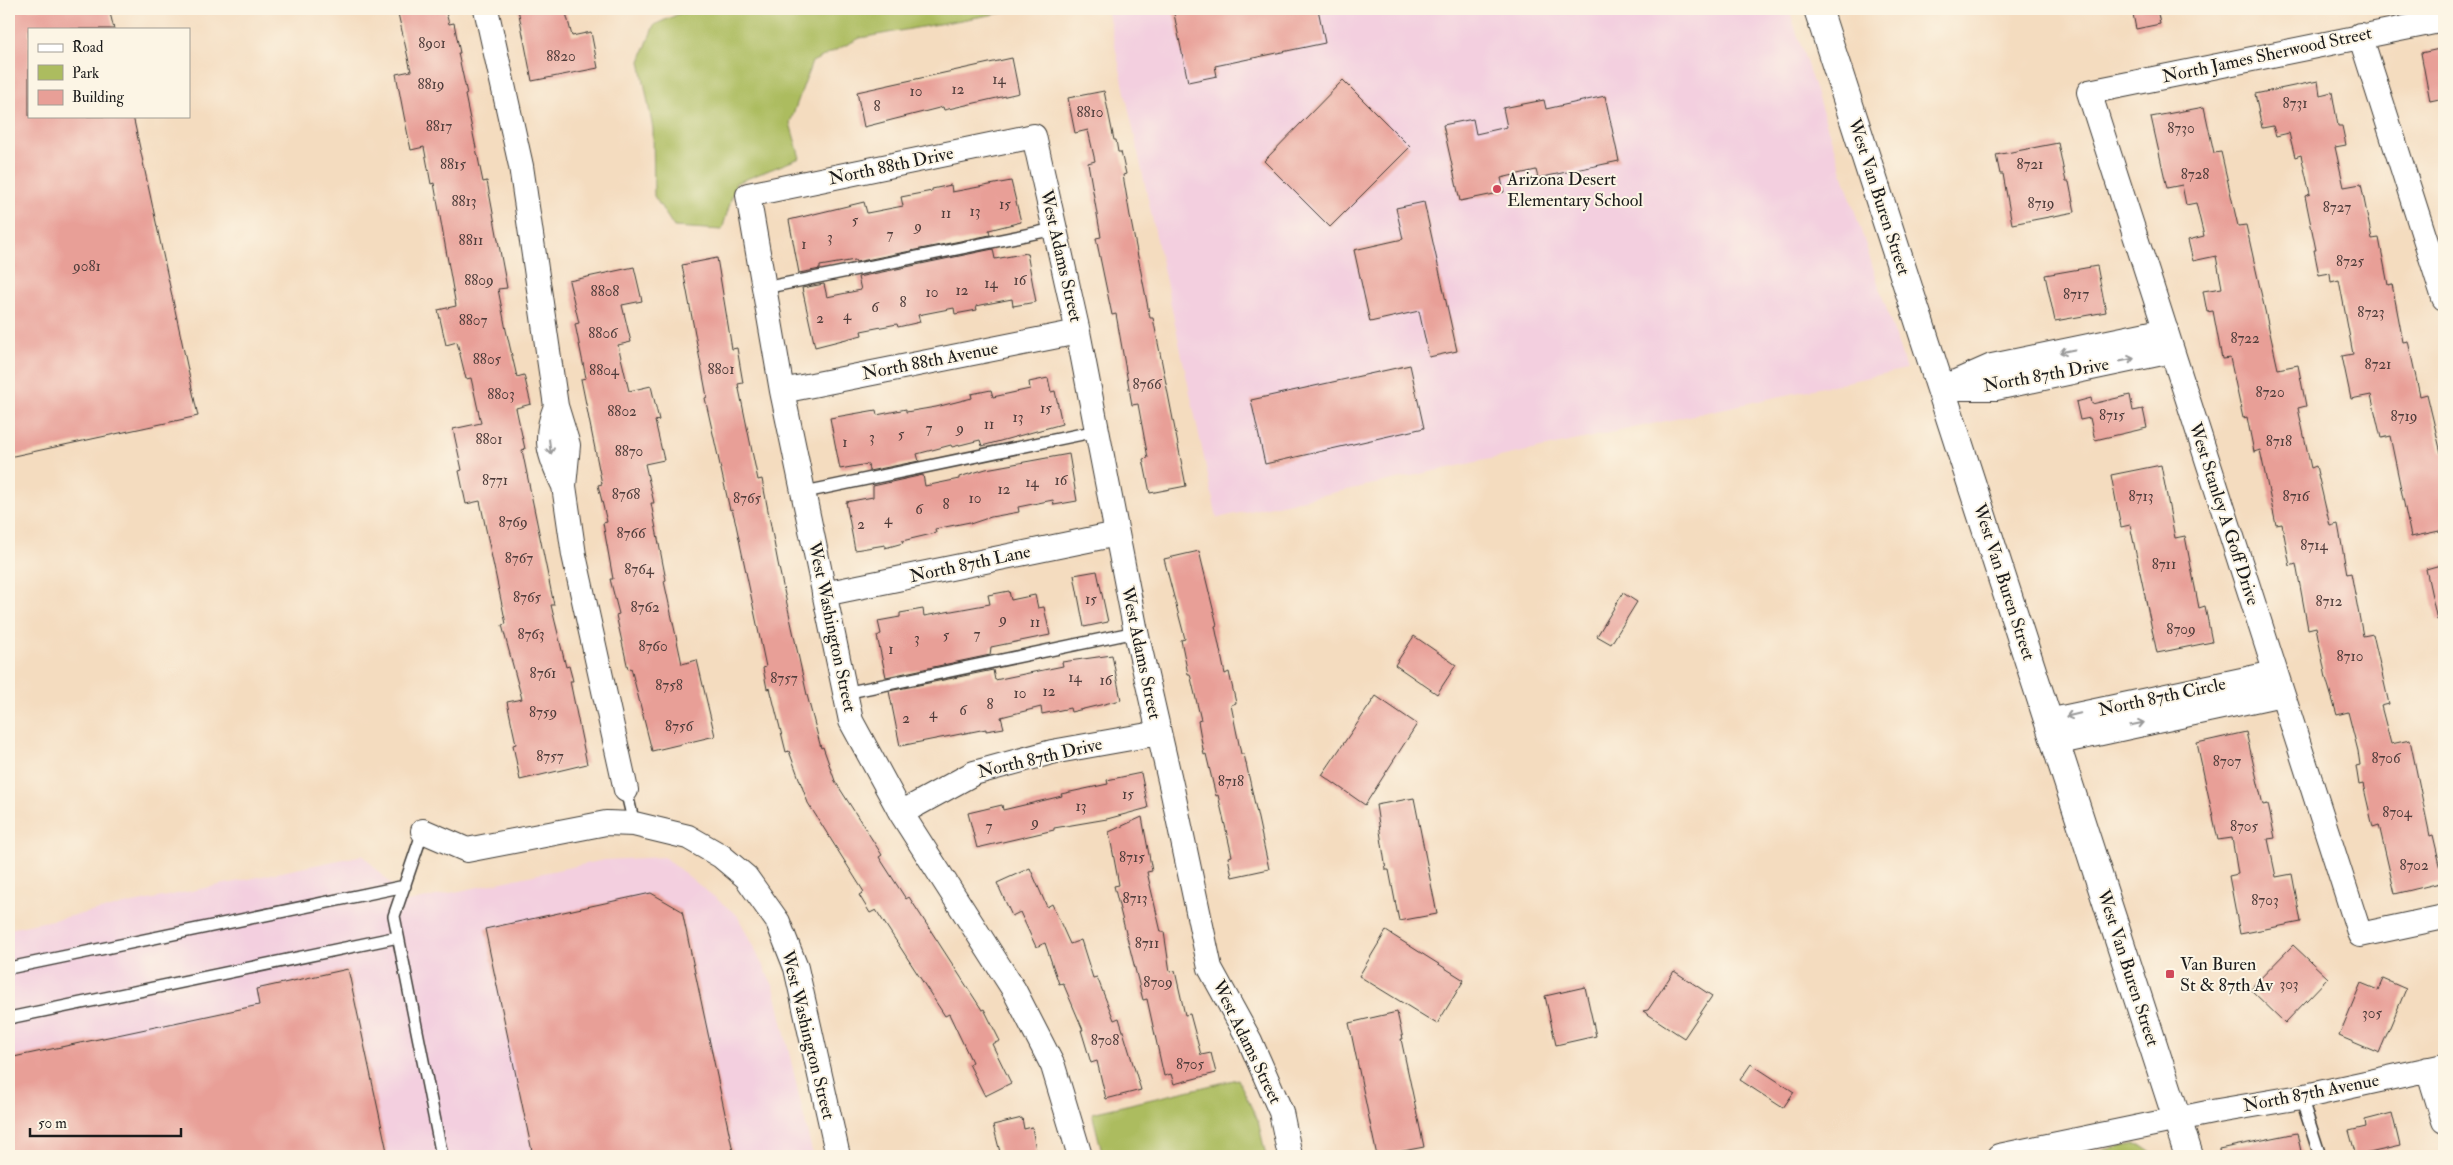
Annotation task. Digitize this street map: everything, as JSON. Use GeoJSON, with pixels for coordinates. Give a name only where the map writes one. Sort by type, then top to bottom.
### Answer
{"type":"FeatureCollection","features":[{"type":"Feature","properties":{"kind":"main road","name":"West Van Buren Street"},"geometry":{"type":"LineString","coordinates":[[1818,9],[2189,1156]]}},
{"type":"Feature","properties":{"kind":"street"},"geometry":{"type":"LineString","coordinates":[[486,9],[522,166],[556,406],[568,445],[564,486],[574,555],[626,790]]}},
{"type":"Feature","properties":{"kind":"street","name":"North James Sherwood Street"},"geometry":{"type":"LineString","coordinates":[[2090,92],[2360,35],[2444,20]]}},
{"type":"Feature","properties":{"kind":"street"},"geometry":{"type":"LineString","coordinates":[[2360,35],[2444,298]]}},
{"type":"Feature","properties":{"kind":"street","name":"West Stanley A Goff Drive"},"geometry":{"type":"LineString","coordinates":[[2090,92],[2360,935],[2444,917]]}},
{"type":"Feature","properties":{"kind":"street","name":"North 88th Drive"},"geometry":{"type":"LineString","coordinates":[[748,195],[1034,136]]}},
{"type":"Feature","properties":{"kind":"street","name":"West Adams Street"},"geometry":{"type":"LineString","coordinates":[[1034,136],[1078,332],[1136,632],[1210,968],[1250,1041],[1281,1112],[1290,1156]]}},
{"type":"Feature","properties":{"kind":"street","name":"West Washington Street"},"geometry":{"type":"LineString","coordinates":[[748,195],[782,391],[851,721],[901,813],[1014,990],[1053,1066],[1080,1156]]}},
{"type":"Feature","properties":{"kind":"street","name":"North 88th Avenue"},"geometry":{"type":"LineString","coordinates":[[782,391],[1078,332]]}},
{"type":"Feature","properties":{"kind":"street","name":"North 87th Drive"},"geometry":{"type":"LineString","coordinates":[[1941,388],[1996,388],[2169,340]]}},
{"type":"Feature","properties":{"kind":"street","name":"North 87th Lane"},"geometry":{"type":"LineString","coordinates":[[824,594],[1116,534]]}},
{"type":"Feature","properties":{"kind":"street","name":"North 87th Circle"},"geometry":{"type":"LineString","coordinates":[[2052,732],[2279,684]]}},
{"type":"Feature","properties":{"kind":"street","name":"North 87th Drive"},"geometry":{"type":"LineString","coordinates":[[901,813],[974,773],[1052,752],[1159,733]]}},
{"type":"Feature","properties":{"kind":"street","name":"West Washington Street"},"geometry":{"type":"LineString","coordinates":[[423,831],[467,850],[606,823],[634,824],[688,837],[721,856],[746,877],[778,922],[796,968],[838,1156]]}},
{"type":"Feature","properties":{"kind":"street"},"geometry":{"type":"LineString","coordinates":[[2436,1068],[2444,1121]]}},
{"type":"Feature","properties":{"kind":"street","name":"North 87th Avenue"},"geometry":{"type":"LineString","coordinates":[[1998,1156],[2176,1119],[2301,1097],[2436,1068]]}},
{"type":"Feature","properties":{"kind":"lane"},"geometry":{"type":"LineString","coordinates":[[764,288],[1055,229]]}},
{"type":"Feature","properties":{"kind":"lane"},"geometry":{"type":"LineString","coordinates":[[804,492],[1097,431]]}},
{"type":"Feature","properties":{"kind":"lane"},"geometry":{"type":"LineString","coordinates":[[845,694],[1136,632]]}},
{"type":"Feature","properties":{"kind":"lane"},"geometry":{"type":"LineString","coordinates":[[626,790],[634,824]]}},
{"type":"Feature","properties":{"kind":"lane"},"geometry":{"type":"LineString","coordinates":[[423,831],[394,916],[442,1156]]}},
{"type":"Feature","properties":{"kind":"lane"},"geometry":{"type":"LineString","coordinates":[[9,968],[405,886]]}},
{"type":"Feature","properties":{"kind":"lane"},"geometry":{"type":"LineString","coordinates":[[9,1018],[398,937]]}},
{"type":"Feature","properties":{"kind":"lane"},"geometry":{"type":"LineString","coordinates":[[2301,1097],[2320,1156]]}},
{"type":"Feature","properties":{"kind":"shaded area","name":"Arizona Desert Elementary School"},"geometry":{"type":"Polygon","coordinates":[[[1107,9],[1789,9],[1906,369],[1217,518],[1107,9]]]}},
{"type":"Feature","properties":{"kind":"shaded area"},"geometry":{"type":"Polygon","coordinates":[[[363,855],[408,902],[604,860],[664,857],[737,915],[774,987],[813,1156],[9,1156],[9,929],[363,855]]]}},
{"type":"Feature","properties":{"kind":"green space"},"geometry":{"type":"Polygon","coordinates":[[[729,9],[1023,9],[860,38],[812,62],[790,123],[800,158],[736,183],[722,230],[674,227],[654,196],[653,129],[640,61],[654,25],[683,12],[729,9]]]}},
{"type":"Feature","properties":{"kind":"green space"},"geometry":{"type":"Polygon","coordinates":[[[1238,1079],[1258,1121],[1266,1156],[1103,1156],[1092,1113],[1238,1079]]]}},
{"type":"Feature","properties":{"kind":"green space"},"geometry":{"type":"Polygon","coordinates":[[[2135,1144],[2140,1145],[2156,1156],[2073,1156],[2135,1144]]]}},
{"type":"Feature","properties":{"kind":"building"},"geometry":{"type":"Polygon","coordinates":[[[9,9],[109,9],[114,28],[28,28],[28,118],[133,118],[198,416],[9,457],[9,9]]]}},
{"type":"Feature","properties":{"kind":"building"},"geometry":{"type":"Polygon","coordinates":[[[397,9],[445,9],[449,24],[454,23],[467,94],[465,95],[483,182],[487,181],[507,288],[498,289],[506,330],[517,377],[524,375],[531,404],[516,408],[525,449],[522,450],[554,605],[551,605],[566,667],[569,666],[573,681],[570,681],[587,764],[520,780],[513,745],[516,744],[507,702],[522,699],[502,625],[506,624],[480,501],[466,504],[459,471],[462,470],[453,429],[481,423],[471,378],[466,379],[457,342],[446,345],[438,310],[456,306],[434,183],[431,184],[424,147],[411,150],[404,116],[396,74],[411,71],[397,9]]]}},
{"type":"Feature","properties":{"kind":"building"},"geometry":{"type":"Polygon","coordinates":[[[518,9],[565,9],[572,36],[591,32],[598,68],[532,81],[518,9]]]}},
{"type":"Feature","properties":{"kind":"building"},"geometry":{"type":"Polygon","coordinates":[[[1173,9],[1318,9],[1325,43],[1215,66],[1217,76],[1188,82],[1173,9]]]}},
{"type":"Feature","properties":{"kind":"building"},"geometry":{"type":"Polygon","coordinates":[[[2132,9],[2157,9],[2160,24],[2136,29],[2132,9]]]}},
{"type":"Feature","properties":{"kind":"building"},"geometry":{"type":"Polygon","coordinates":[[[2444,48],[2444,98],[2430,101],[2421,53],[2444,48]]]}},
{"type":"Feature","properties":{"kind":"building"},"geometry":{"type":"Polygon","coordinates":[[[1012,58],[1019,93],[944,110],[943,107],[864,127],[857,92],[1012,58]]]}},
{"type":"Feature","properties":{"kind":"building"},"geometry":{"type":"Polygon","coordinates":[[[1343,80],[1410,147],[1330,227],[1264,161],[1343,80]]]}},
{"type":"Feature","properties":{"kind":"building"},"geometry":{"type":"Polygon","coordinates":[[[2318,81],[2320,95],[2332,92],[2338,126],[2342,126],[2346,145],[2335,147],[2344,187],[2361,184],[2372,239],[2379,238],[2388,285],[2392,284],[2403,342],[2408,341],[2420,396],[2427,394],[2441,453],[2444,452],[2444,530],[2411,537],[2390,436],[2381,438],[2371,395],[2351,399],[2342,356],[2353,354],[2339,280],[2331,282],[2330,273],[2319,275],[2305,196],[2310,194],[2301,155],[2295,157],[2289,133],[2276,136],[2273,126],[2262,128],[2255,94],[2318,81]]]}},
{"type":"Feature","properties":{"kind":"building"},"geometry":{"type":"Polygon","coordinates":[[[1104,91],[1114,140],[1116,140],[1118,152],[1121,152],[1126,174],[1123,175],[1130,216],[1150,318],[1153,318],[1186,486],[1150,493],[1143,459],[1148,458],[1138,404],[1132,405],[1116,314],[1112,315],[1096,238],[1101,237],[1088,163],[1095,161],[1088,130],[1075,133],[1068,98],[1104,91]]]}},
{"type":"Feature","properties":{"kind":"building"},"geometry":{"type":"Polygon","coordinates":[[[1605,96],[1619,161],[1538,178],[1536,170],[1501,178],[1504,192],[1460,201],[1443,125],[1473,119],[1476,134],[1507,127],[1503,108],[1544,100],[1546,109],[1605,96]]]}},
{"type":"Feature","properties":{"kind":"building"},"geometry":{"type":"Polygon","coordinates":[[[2204,107],[2214,153],[2221,152],[2238,226],[2246,225],[2278,369],[2298,365],[2306,406],[2298,408],[2311,468],[2316,466],[2330,526],[2338,524],[2347,574],[2351,573],[2363,636],[2373,634],[2389,704],[2381,706],[2391,744],[2410,740],[2430,836],[2433,835],[2444,882],[2395,894],[2379,825],[2373,827],[2363,784],[2359,785],[2356,766],[2360,765],[2358,751],[2348,712],[2337,715],[2326,678],[2316,627],[2308,629],[2296,564],[2290,566],[2282,524],[2276,525],[2260,450],[2254,452],[2247,417],[2243,418],[2230,358],[2222,359],[2213,311],[2207,312],[2203,291],[2222,288],[2216,256],[2193,261],[2188,240],[2204,236],[2196,203],[2186,205],[2182,185],[2167,188],[2151,117],[2204,107]]]}},
{"type":"Feature","properties":{"kind":"building"},"geometry":{"type":"Polygon","coordinates":[[[2058,143],[2066,182],[2069,182],[2075,212],[2012,224],[2003,174],[2000,174],[1996,155],[2058,143]]]}},
{"type":"Feature","properties":{"kind":"building"},"geometry":{"type":"Polygon","coordinates":[[[1011,181],[1021,222],[989,230],[990,235],[856,262],[855,260],[820,266],[820,269],[799,273],[789,220],[864,202],[867,213],[903,206],[901,197],[932,191],[932,189],[951,185],[952,192],[1011,181]]]}},
{"type":"Feature","properties":{"kind":"building"},"geometry":{"type":"Polygon","coordinates":[[[1424,202],[1457,351],[1429,357],[1419,311],[1370,322],[1354,250],[1403,239],[1396,208],[1424,202]]]}},
{"type":"Feature","properties":{"kind":"building"},"geometry":{"type":"Polygon","coordinates":[[[993,249],[995,259],[1027,253],[1036,302],[1013,306],[1012,299],[976,306],[977,310],[955,314],[954,308],[918,315],[920,322],[898,327],[897,324],[861,331],[862,335],[815,347],[802,288],[824,284],[827,297],[861,290],[858,277],[993,249]]]}},
{"type":"Feature","properties":{"kind":"building"},"geometry":{"type":"Polygon","coordinates":[[[717,258],[732,349],[737,348],[743,383],[738,384],[758,480],[762,479],[778,563],[807,695],[821,748],[823,747],[835,781],[882,855],[879,857],[906,899],[909,897],[982,1010],[984,1009],[1000,1041],[992,1044],[1011,1083],[985,1096],[969,1064],[972,1062],[949,1014],[945,1016],[876,910],[870,913],[859,895],[864,892],[808,803],[789,751],[786,752],[770,688],[767,689],[763,668],[766,667],[735,520],[732,509],[730,510],[705,398],[707,397],[682,265],[717,258]]]}},
{"type":"Feature","properties":{"kind":"building"},"geometry":{"type":"Polygon","coordinates":[[[2097,266],[2106,312],[2055,321],[2045,275],[2097,266]]]}},
{"type":"Feature","properties":{"kind":"building"},"geometry":{"type":"Polygon","coordinates":[[[634,267],[642,301],[622,305],[631,342],[618,345],[629,391],[651,386],[659,420],[655,421],[664,460],[645,464],[654,503],[651,503],[666,580],[664,581],[682,664],[697,660],[715,736],[652,751],[631,668],[628,669],[616,615],[619,614],[610,579],[613,579],[603,523],[607,522],[598,485],[602,484],[581,379],[586,378],[575,324],[579,323],[569,281],[634,267]]]}},
{"type":"Feature","properties":{"kind":"building"},"geometry":{"type":"Polygon","coordinates":[[[1410,365],[1424,428],[1265,464],[1251,400],[1410,365]]]}},
{"type":"Feature","properties":{"kind":"building"},"geometry":{"type":"Polygon","coordinates":[[[1048,378],[1051,392],[1055,391],[1062,424],[982,446],[980,440],[952,447],[951,445],[917,454],[919,461],[869,471],[868,464],[840,469],[830,418],[876,410],[877,415],[906,409],[906,412],[936,407],[972,398],[971,394],[991,390],[993,397],[1030,389],[1029,382],[1048,378]]]}},
{"type":"Feature","properties":{"kind":"building"},"geometry":{"type":"Polygon","coordinates":[[[2130,395],[2133,411],[2143,409],[2147,428],[2095,440],[2090,418],[2080,420],[2076,402],[2091,398],[2092,404],[2130,395]]]}},
{"type":"Feature","properties":{"kind":"building"},"geometry":{"type":"Polygon","coordinates":[[[1069,454],[1077,501],[1054,505],[1053,500],[1018,507],[1019,512],[991,517],[970,524],[970,522],[935,529],[936,533],[902,541],[903,543],[885,548],[885,545],[855,550],[846,502],[873,497],[873,486],[923,475],[925,486],[959,479],[959,477],[986,469],[1069,454]]]}},
{"type":"Feature","properties":{"kind":"building"},"geometry":{"type":"Polygon","coordinates":[[[2161,465],[2175,538],[2185,536],[2199,608],[2205,606],[2212,642],[2157,653],[2130,525],[2121,527],[2111,475],[2161,465]]]}},
{"type":"Feature","properties":{"kind":"building"},"geometry":{"type":"Polygon","coordinates":[[[1199,551],[1217,625],[1215,626],[1225,674],[1229,672],[1236,703],[1231,705],[1241,754],[1244,754],[1269,869],[1232,877],[1228,857],[1232,856],[1218,795],[1216,796],[1206,754],[1204,755],[1198,721],[1201,720],[1181,640],[1185,639],[1164,559],[1199,551]]]}},
{"type":"Feature","properties":{"kind":"building"},"geometry":{"type":"Polygon","coordinates":[[[2444,564],[2444,619],[2437,620],[2426,569],[2444,564]]]}},
{"type":"Feature","properties":{"kind":"building"},"geometry":{"type":"Polygon","coordinates":[[[1097,571],[1108,622],[1084,627],[1074,575],[1097,571]]]}},
{"type":"Feature","properties":{"kind":"building"},"geometry":{"type":"Polygon","coordinates":[[[1009,591],[1011,600],[1035,595],[1038,608],[1044,607],[1050,635],[991,647],[990,655],[886,677],[877,636],[881,634],[878,621],[900,617],[900,613],[923,609],[924,616],[990,604],[988,595],[1009,591]]]}},
{"type":"Feature","properties":{"kind":"building"},"geometry":{"type":"Polygon","coordinates":[[[1623,593],[1637,602],[1611,644],[1597,636],[1623,593]]]}},
{"type":"Feature","properties":{"kind":"building"},"geometry":{"type":"Polygon","coordinates":[[[1414,636],[1456,665],[1437,694],[1395,665],[1414,636]]]}},
{"type":"Feature","properties":{"kind":"building"},"geometry":{"type":"Polygon","coordinates":[[[1112,655],[1121,700],[1071,712],[1070,708],[1042,714],[1041,707],[1001,717],[1004,728],[986,731],[986,729],[900,746],[889,691],[993,670],[995,680],[1063,666],[1062,662],[1112,655]]]}},
{"type":"Feature","properties":{"kind":"building"},"geometry":{"type":"Polygon","coordinates":[[[1376,696],[1417,724],[1365,805],[1322,775],[1376,696]]]}},
{"type":"Feature","properties":{"kind":"building"},"geometry":{"type":"Polygon","coordinates":[[[2246,732],[2263,805],[2268,804],[2275,838],[2268,839],[2276,877],[2292,874],[2301,922],[2240,934],[2229,876],[2238,874],[2232,838],[2218,840],[2197,743],[2246,732]]]}},
{"type":"Feature","properties":{"kind":"building"},"geometry":{"type":"Polygon","coordinates":[[[1141,773],[1148,808],[1107,819],[1054,828],[1054,830],[977,848],[968,813],[1002,805],[1003,810],[1062,796],[1061,794],[1108,784],[1107,780],[1141,773]]]}},
{"type":"Feature","properties":{"kind":"building"},"geometry":{"type":"Polygon","coordinates":[[[1414,798],[1437,914],[1399,921],[1389,870],[1386,870],[1376,805],[1414,798]]]}},
{"type":"Feature","properties":{"kind":"building"},"geometry":{"type":"Polygon","coordinates":[[[1142,817],[1152,871],[1147,872],[1161,932],[1164,932],[1170,972],[1175,971],[1185,1015],[1190,1014],[1201,1055],[1211,1053],[1216,1073],[1174,1084],[1171,1074],[1164,1076],[1147,999],[1143,1000],[1114,886],[1119,885],[1109,832],[1142,817]]]}},
{"type":"Feature","properties":{"kind":"building"},"geometry":{"type":"Polygon","coordinates":[[[1030,868],[1047,907],[1052,904],[1070,944],[1081,940],[1093,978],[1097,977],[1114,1020],[1119,1018],[1141,1090],[1106,1099],[1097,1061],[1091,1063],[1081,1030],[1083,1030],[1063,983],[1059,984],[1045,943],[1036,947],[1020,912],[1012,916],[997,883],[1030,868]]]}},
{"type":"Feature","properties":{"kind":"building"},"geometry":{"type":"Polygon","coordinates":[[[651,893],[682,911],[734,1156],[533,1156],[485,929],[651,893]]]}},
{"type":"Feature","properties":{"kind":"building"},"geometry":{"type":"Polygon","coordinates":[[[1386,931],[1464,980],[1437,1024],[1359,976],[1386,931]]]}},
{"type":"Feature","properties":{"kind":"building"},"geometry":{"type":"Polygon","coordinates":[[[2293,945],[2328,978],[2285,1023],[2250,989],[2293,945]]]}},
{"type":"Feature","properties":{"kind":"building"},"geometry":{"type":"Polygon","coordinates":[[[348,969],[388,1156],[9,1156],[9,1058],[259,1005],[256,989],[348,969]]]}},
{"type":"Feature","properties":{"kind":"building"},"geometry":{"type":"Polygon","coordinates":[[[1674,971],[1712,996],[1684,1038],[1643,1011],[1648,1010],[1674,971]]]}},
{"type":"Feature","properties":{"kind":"building"},"geometry":{"type":"Polygon","coordinates":[[[2383,979],[2406,989],[2379,1053],[2339,1036],[2361,983],[2378,990],[2383,979]]]}},
{"type":"Feature","properties":{"kind":"building"},"geometry":{"type":"Polygon","coordinates":[[[1585,987],[1596,1036],[1556,1045],[1545,996],[1585,987]]]}},
{"type":"Feature","properties":{"kind":"building"},"geometry":{"type":"Polygon","coordinates":[[[1397,1012],[1424,1147],[1377,1156],[1349,1023],[1397,1012]]]}},
{"type":"Feature","properties":{"kind":"building"},"geometry":{"type":"Polygon","coordinates":[[[1751,1064],[1794,1092],[1783,1108],[1740,1080],[1751,1064]]]}},
{"type":"Feature","properties":{"kind":"building"},"geometry":{"type":"Polygon","coordinates":[[[2392,1113],[2400,1146],[2356,1156],[2349,1131],[2366,1127],[2365,1120],[2392,1113]]]}},
{"type":"Feature","properties":{"kind":"building"},"geometry":{"type":"Polygon","coordinates":[[[1022,1118],[1024,1129],[1032,1127],[1037,1156],[1001,1156],[993,1125],[1022,1118]]]}},
{"type":"Feature","properties":{"kind":"building"},"geometry":{"type":"Polygon","coordinates":[[[2297,1133],[2302,1156],[2220,1156],[2219,1149],[2297,1133]]]}},
{"type":"Feature","properties":{"kind":"place","name":"Arizona Desert Elementary School"},"geometry":{"type":"Point","coordinates":[1497,189]}},
{"type":"Feature","properties":{"kind":"place","name":"Van Buren St & 87th Av"},"geometry":{"type":"Point","coordinates":[2170,974]}}]}
